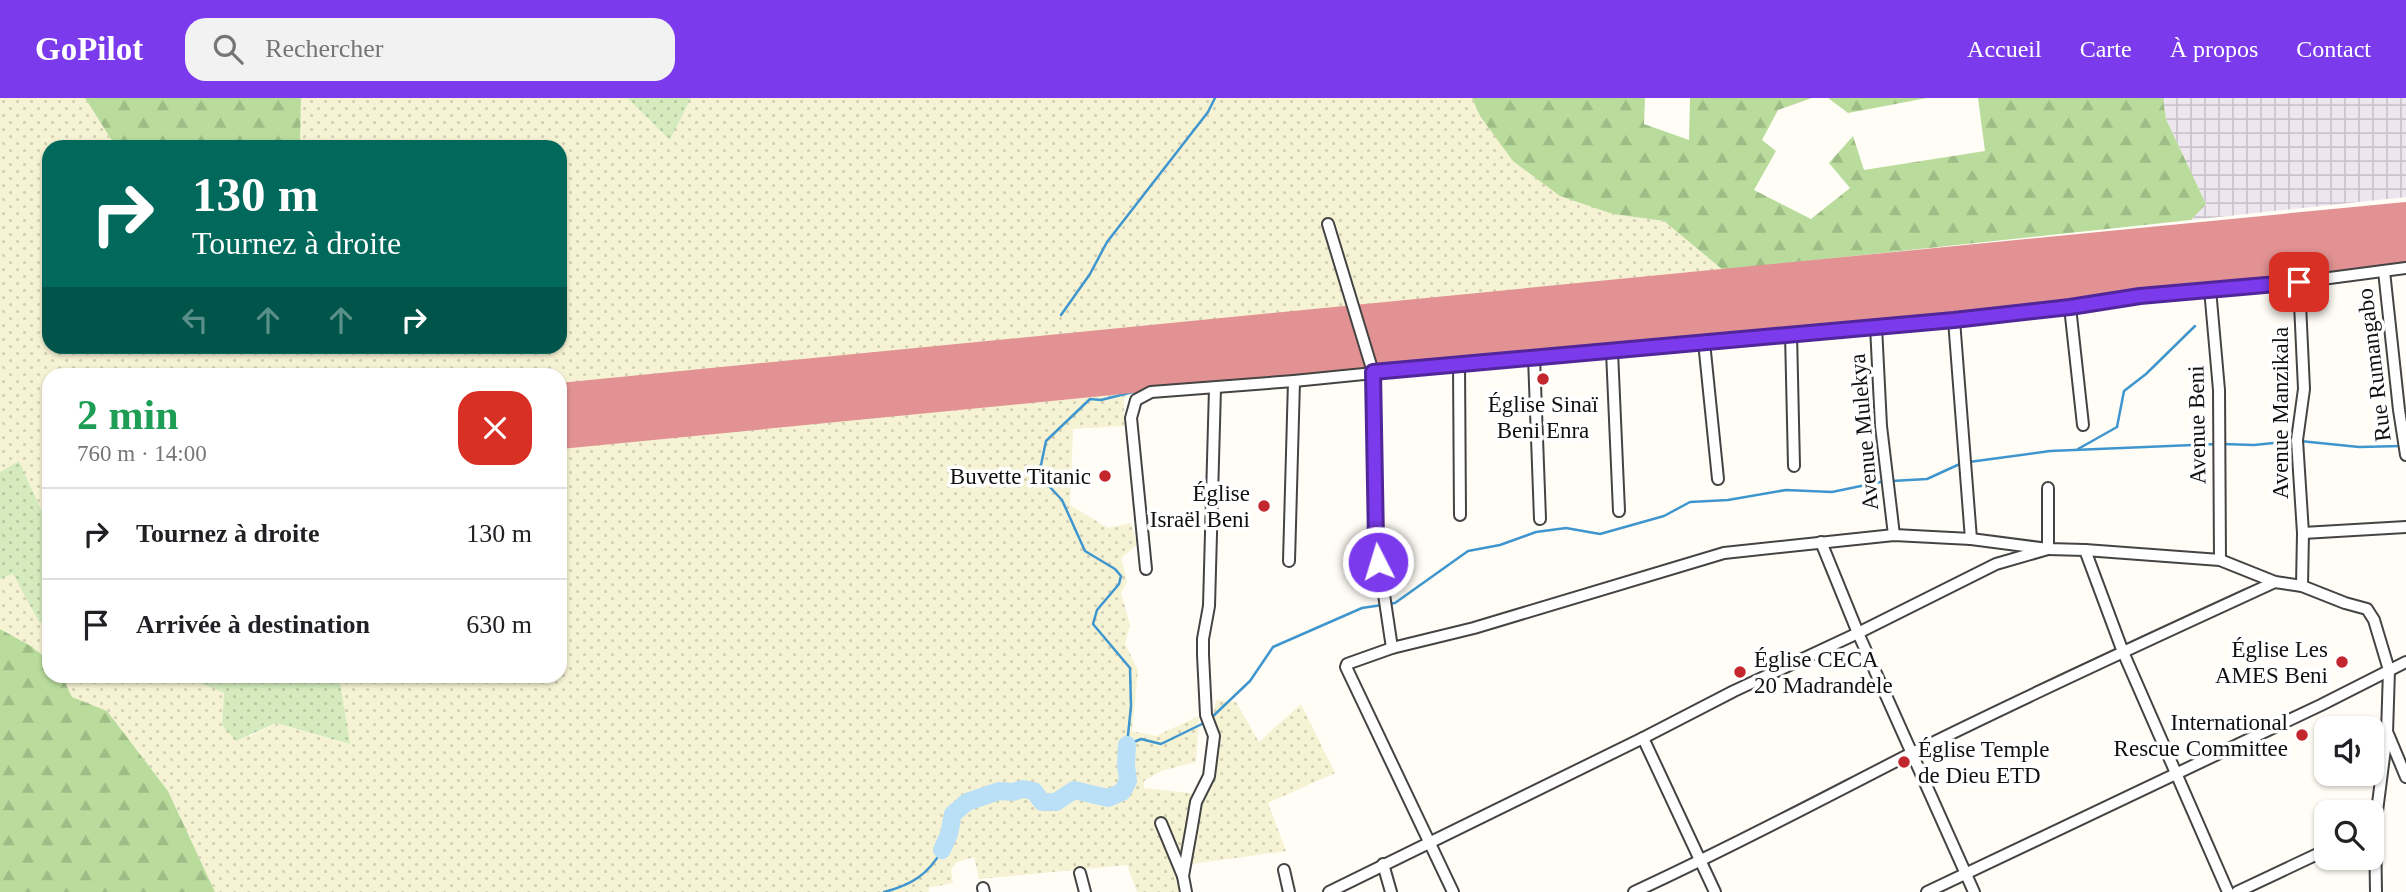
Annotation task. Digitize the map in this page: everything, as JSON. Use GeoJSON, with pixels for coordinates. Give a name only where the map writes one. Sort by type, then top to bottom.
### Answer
{"type":"FeatureCollection","features":[{"type":"Feature","properties":{"kind":"street"},"geometry":{"type":"LineString","coordinates":[[1328,224],[1373,372],[1376,541],[1392,648]]}},
{"type":"Feature","properties":{"kind":"street"},"geometry":{"type":"LineString","coordinates":[[1146,569],[1131,418],[1136,400],[1151,392],[1954,320],[2140,296],[2299,282],[2406,268]]}},
{"type":"Feature","properties":{"kind":"street","name":"Rue Rumangabo"},"geometry":{"type":"LineString","coordinates":[[2384,271],[2406,455]]}},
{"type":"Feature","properties":{"kind":"street","name":"Avenue Manzikala"},"geometry":{"type":"LineString","coordinates":[[2299,282],[2304,388],[2297,440],[2303,533],[2302,586]]}},
{"type":"Feature","properties":{"kind":"street","name":"Avenue Beni"},"geometry":{"type":"LineString","coordinates":[[2210,289],[2219,390],[2220,560]]}},
{"type":"Feature","properties":{"kind":"street"},"geometry":{"type":"LineString","coordinates":[[2070,307],[2083,425]]}},
{"type":"Feature","properties":{"kind":"street"},"geometry":{"type":"LineString","coordinates":[[1954,320],[1971,539]]}},
{"type":"Feature","properties":{"kind":"street","name":"Avenue Mulekya"},"geometry":{"type":"LineString","coordinates":[[1876,326],[1881,426],[1894,535]]}},
{"type":"Feature","properties":{"kind":"street"},"geometry":{"type":"LineString","coordinates":[[1791,333],[1794,466]]}},
{"type":"Feature","properties":{"kind":"street"},"geometry":{"type":"LineString","coordinates":[[1704,342],[1718,478]]}},
{"type":"Feature","properties":{"kind":"street"},"geometry":{"type":"LineString","coordinates":[[1612,351],[1619,511]]}},
{"type":"Feature","properties":{"kind":"street"},"geometry":{"type":"LineString","coordinates":[[1534,356],[1540,519]]}},
{"type":"Feature","properties":{"kind":"street"},"geometry":{"type":"LineString","coordinates":[[1459,364],[1460,515]]}},
{"type":"Feature","properties":{"kind":"street"},"geometry":{"type":"LineString","coordinates":[[1289,561],[1294,381]]}},
{"type":"Feature","properties":{"kind":"street"},"geometry":{"type":"LineString","coordinates":[[1183,876],[1196,802],[1209,776],[1214,736],[1206,715],[1203,639],[1209,606],[1214,388]]}},
{"type":"Feature","properties":{"kind":"street"},"geometry":{"type":"LineString","coordinates":[[2048,488],[2048,550]]}},
{"type":"Feature","properties":{"kind":"street"},"geometry":{"type":"LineString","coordinates":[[2303,533],[2406,527]]}},
{"type":"Feature","properties":{"kind":"street"},"geometry":{"type":"LineString","coordinates":[[1453,892],[1346,667],[1347,664],[1392,648],[1474,628],[1724,553],[1821,542],[1894,535],[1971,539],[2048,550],[2085,550],[2220,560],[2275,582],[2302,586],[2367,609],[2374,620],[2389,670],[2387,733],[2377,800]]}},
{"type":"Feature","properties":{"kind":"street"},"geometry":{"type":"LineString","coordinates":[[1821,542],[1858,633],[1974,892]]}},
{"type":"Feature","properties":{"kind":"street"},"geometry":{"type":"LineString","coordinates":[[1329,892],[1996,564],[2048,550]]}},
{"type":"Feature","properties":{"kind":"street"},"geometry":{"type":"LineString","coordinates":[[2085,550],[2123,652],[2228,892]]}},
{"type":"Feature","properties":{"kind":"street"},"geometry":{"type":"LineString","coordinates":[[1634,892],[1702,861],[1912,753],[2275,582]]}},
{"type":"Feature","properties":{"kind":"street"},"geometry":{"type":"LineString","coordinates":[[1927,892],[2406,662]]}},
{"type":"Feature","properties":{"kind":"street"},"geometry":{"type":"LineString","coordinates":[[2387,733],[2406,777]]}},
{"type":"Feature","properties":{"kind":"street"},"geometry":{"type":"LineString","coordinates":[[1643,738],[1715,892]]}},
{"type":"Feature","properties":{"kind":"street"},"geometry":{"type":"LineString","coordinates":[[1161,823],[1183,876],[1186,892]]}},
{"type":"Feature","properties":{"kind":"street"},"geometry":{"type":"LineString","coordinates":[[2237,892],[2314,856]]}},
{"type":"Feature","properties":{"kind":"street"},"geometry":{"type":"LineString","coordinates":[[1383,864],[1391,892]]}},
{"type":"Feature","properties":{"kind":"street"},"geometry":{"type":"LineString","coordinates":[[1284,870],[1289,892]]}},
{"type":"Feature","properties":{"kind":"street"},"geometry":{"type":"LineString","coordinates":[[2375,870],[2376,892]]}},
{"type":"Feature","properties":{"kind":"street"},"geometry":{"type":"LineString","coordinates":[[1080,873],[1085,892]]}},
{"type":"Feature","properties":{"kind":"shaded area"},"geometry":{"type":"Polygon","coordinates":[[[0,98],[85,98],[112,140],[42,140],[42,354],[567,354],[567,140],[300,140],[301,98],[627,98],[670,140],[691,98],[1472,98],[1480,116],[1613,214],[1664,221],[1723,270],[567,392],[567,368],[42,368],[42,512],[19,461],[0,472],[0,98]]]}},
{"type":"Feature","properties":{"kind":"shaded area"},"geometry":{"type":"Polygon","coordinates":[[[2163,98],[2406,98],[2406,197],[2191,220],[2206,204],[2166,119],[2163,98]]]}},
{"type":"Feature","properties":{"kind":"shaded area"},"geometry":{"type":"Polygon","coordinates":[[[1137,381],[1124,399],[1124,426],[1073,429],[1070,505],[1108,528],[1131,523],[1137,545],[1121,558],[1127,582],[1121,592],[1130,625],[1125,644],[1138,670],[1132,731],[1156,736],[1199,716],[1196,762],[1161,771],[1144,781],[1144,788],[1198,794],[1216,700],[1236,702],[1259,742],[1301,704],[1335,773],[1268,803],[1286,851],[1184,865],[1191,892],[1137,892],[1127,865],[979,879],[974,857],[957,862],[951,869],[953,883],[928,888],[929,892],[215,892],[168,791],[107,711],[72,697],[65,683],[200,683],[224,693],[222,725],[250,736],[276,723],[349,744],[340,683],[567,683],[567,435],[1137,381]]]}},
{"type":"Feature","properties":{"kind":"shaded area"},"geometry":{"type":"Polygon","coordinates":[[[13,574],[39,621],[42,622],[42,655],[0,629],[0,579],[13,574]]]}},
{"type":"Feature","properties":{"kind":"green space"},"geometry":{"type":"Polygon","coordinates":[[[85,98],[301,98],[300,140],[112,140],[85,98]]]}},
{"type":"Feature","properties":{"kind":"green space"},"geometry":{"type":"Polygon","coordinates":[[[627,98],[691,98],[670,140],[627,98]]]}},
{"type":"Feature","properties":{"kind":"green space"},"geometry":{"type":"Polygon","coordinates":[[[1472,98],[1645,98],[1644,124],[1689,140],[1690,98],[1812,98],[1778,110],[1762,140],[1776,151],[1754,190],[1811,219],[1850,188],[1829,163],[1853,136],[1864,170],[1985,151],[1978,98],[2163,98],[2166,119],[2206,204],[2191,220],[1723,270],[1664,221],[1613,214],[1560,196],[1513,161],[1480,116],[1472,98]]]}},
{"type":"Feature","properties":{"kind":"green space"},"geometry":{"type":"Polygon","coordinates":[[[1828,98],[1927,98],[1848,113],[1828,98]]]}},
{"type":"Feature","properties":{"kind":"green space"},"geometry":{"type":"Polygon","coordinates":[[[19,461],[42,512],[42,622],[39,622],[13,574],[0,579],[0,472],[19,461]]]}},
{"type":"Feature","properties":{"kind":"green space"},"geometry":{"type":"Polygon","coordinates":[[[0,629],[42,655],[42,683],[65,683],[72,697],[107,711],[168,791],[215,892],[0,892],[0,629]]]}},
{"type":"Feature","properties":{"kind":"green space"},"geometry":{"type":"Polygon","coordinates":[[[200,683],[340,683],[350,744],[276,723],[236,741],[222,725],[224,693],[200,683]]]}},
{"type":"Feature","properties":{"kind":"waterway"},"geometry":{"type":"LineString","coordinates":[[1061,315],[1090,274],[1107,242],[1208,112],[1215,98]]}},
{"type":"Feature","properties":{"kind":"waterway"},"geometry":{"type":"LineString","coordinates":[[1573,348],[2103,297]]}},
{"type":"Feature","properties":{"kind":"waterway"},"geometry":{"type":"LineString","coordinates":[[2078,449],[2117,427],[2124,391],[2146,374],[2195,326]]}},
{"type":"Feature","properties":{"kind":"waterway"},"geometry":{"type":"LineString","coordinates":[[1274,377],[1368,368]]}},
{"type":"Feature","properties":{"kind":"waterway"},"geometry":{"type":"LineString","coordinates":[[1149,388],[1101,400],[1090,399],[1046,441],[1041,465],[1048,485],[1062,500],[1085,551],[1115,569],[1121,576],[1119,584],[1097,610],[1093,624],[1130,668],[1131,706],[1127,745],[1141,739],[1161,744],[1204,723]]}},
{"type":"Feature","properties":{"kind":"waterway"},"geometry":{"type":"LineString","coordinates":[[2223,444],[2254,445],[2293,441]]}},
{"type":"Feature","properties":{"kind":"waterway"},"geometry":{"type":"LineString","coordinates":[[2300,441],[2359,447],[2401,446]]}},
{"type":"Feature","properties":{"kind":"waterway"},"geometry":{"type":"LineString","coordinates":[[1969,462],[2050,451],[2217,444]]}},
{"type":"Feature","properties":{"kind":"waterway"},"geometry":{"type":"LineString","coordinates":[[1892,481],[1927,479],[1962,463]]}},
{"type":"Feature","properties":{"kind":"waterway"},"geometry":{"type":"LineString","coordinates":[[1388,604],[1395,603],[1468,551],[1500,545],[1536,532],[1566,528],[1600,534],[1664,516],[1690,502],[1728,500],[1786,490],[1832,492],[1885,481]]}},
{"type":"Feature","properties":{"kind":"waterway"},"geometry":{"type":"LineString","coordinates":[[1210,719],[1250,681],[1273,647],[1362,608],[1382,605]]}},
{"type":"Feature","properties":{"kind":"waterway"},"geometry":{"type":"LineString","coordinates":[[942,850],[953,814],[967,802],[999,791],[1034,791],[1042,802],[1056,802],[1074,790],[1108,798],[1122,792],[1128,781],[1127,745]]}},
{"type":"Feature","properties":{"kind":"waterway"},"geometry":{"type":"LineString","coordinates":[[884,892],[918,878],[942,850]]}},
{"type":"Feature","properties":{"kind":"runway"},"geometry":{"type":"LineString","coordinates":[[567,415],[2406,235]]}},
{"type":"Feature","properties":{"kind":"place","name":"Église Sinaï Beni Enra"},"geometry":{"type":"Point","coordinates":[1543,379]}},
{"type":"Feature","properties":{"kind":"place","name":"Buvette Titanic"},"geometry":{"type":"Point","coordinates":[1105,476]}},
{"type":"Feature","properties":{"kind":"place","name":"Église Israël Beni"},"geometry":{"type":"Point","coordinates":[1264,506]}},
{"type":"Feature","properties":{"kind":"place","name":"Église Les AMES Beni"},"geometry":{"type":"Point","coordinates":[2342,662]}},
{"type":"Feature","properties":{"kind":"place","name":"Église CECA 20 Madrandele"},"geometry":{"type":"Point","coordinates":[1740,672]}},
{"type":"Feature","properties":{"kind":"place","name":"International Rescue Committee"},"geometry":{"type":"Point","coordinates":[2302,735]}},
{"type":"Feature","properties":{"kind":"place","name":"Église Temple de Dieu ETD"},"geometry":{"type":"Point","coordinates":[1904,762]}},
{"type":"Feature","properties":{"kind":"route"},"geometry":{"type":"LineString","coordinates":[[1378,562],[1373,372],[1954,320],[2140,296],[2299,282]]}}]}
